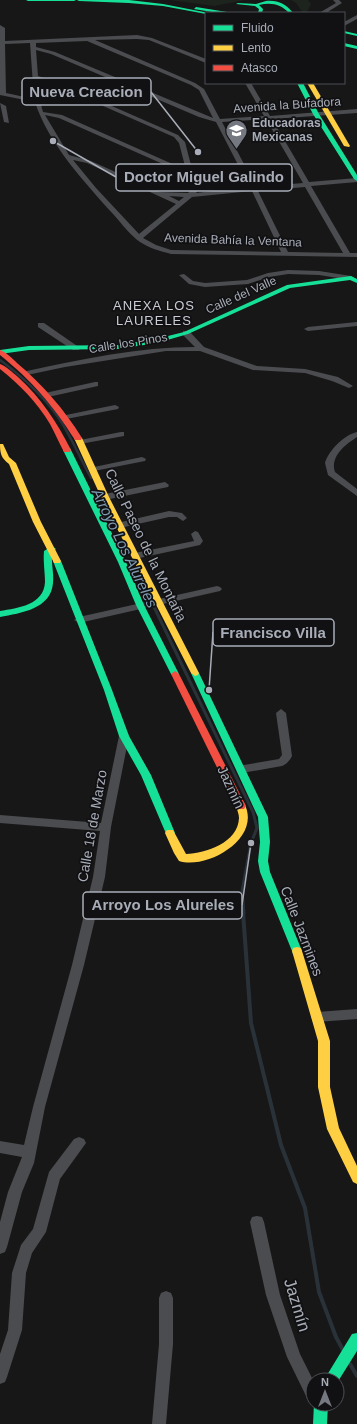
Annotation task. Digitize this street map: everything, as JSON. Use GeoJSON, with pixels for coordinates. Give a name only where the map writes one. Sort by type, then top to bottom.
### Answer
{"type":"FeatureCollection","features":[{"type":"Feature","properties":{"kind":"main road"},"geometry":{"type":"LineString","coordinates":[[28,0],[61,2],[74,0]]}},
{"type":"Feature","properties":{"kind":"main road"},"geometry":{"type":"LineString","coordinates":[[80,0],[138,1],[205,13]]}},
{"type":"Feature","properties":{"kind":"main road"},"geometry":{"type":"LineString","coordinates":[[116,0],[215,8],[247,7],[266,0],[279,2],[293,11]]}},
{"type":"Feature","properties":{"kind":"main road"},"geometry":{"type":"LineString","coordinates":[[283,0],[291,4],[293,11]]}},
{"type":"Feature","properties":{"kind":"main road"},"geometry":{"type":"LineString","coordinates":[[185,6],[221,12]]}},
{"type":"Feature","properties":{"kind":"main road"},"geometry":{"type":"LineString","coordinates":[[345,32],[357,35]]}},
{"type":"Feature","properties":{"kind":"main road"},"geometry":{"type":"LineString","coordinates":[[345,44],[357,48]]}},
{"type":"Feature","properties":{"kind":"main road"},"geometry":{"type":"LineString","coordinates":[[345,50],[357,54]]}},
{"type":"Feature","properties":{"kind":"main road"},"geometry":{"type":"LineString","coordinates":[[301,84],[316,114],[357,180]]}},
{"type":"Feature","properties":{"kind":"main road"},"geometry":{"type":"LineString","coordinates":[[311,84],[353,155]]}},
{"type":"Feature","properties":{"kind":"main road","name":"Calle del Valle"},"geometry":{"type":"LineString","coordinates":[[0,352],[29,348],[76,348],[138,345],[186,333],[289,286],[354,279]]}},
{"type":"Feature","properties":{"kind":"main road","name":"Calle Paseo de la Montaña"},"geometry":{"type":"LineString","coordinates":[[0,352],[48,395],[66,418],[80,442],[94,469],[105,497],[157,602],[242,769]]}},
{"type":"Feature","properties":{"kind":"main road","name":"Calle Paseo de la Montaña"},"geometry":{"type":"LineString","coordinates":[[0,366],[23,384],[37,399],[56,426],[143,604]]}},
{"type":"Feature","properties":{"kind":"main road"},"geometry":{"type":"LineString","coordinates":[[0,446],[6,458],[5,464],[29,523],[51,552],[108,690],[124,736]]}},
{"type":"Feature","properties":{"kind":"main road"},"geometry":{"type":"LineString","coordinates":[[0,614],[18,611],[38,603],[44,598],[49,587],[46,561],[51,552]]}},
{"type":"Feature","properties":{"kind":"main road","name":"Jazmín"},"geometry":{"type":"LineString","coordinates":[[124,736],[146,775],[173,842],[183,858],[195,860],[207,856],[226,846],[238,834],[244,819],[242,808],[159,640],[143,604]]}},
{"type":"Feature","properties":{"kind":"main road","name":"Calle Jazmines"},"geometry":{"type":"LineString","coordinates":[[242,769],[264,817],[265,842],[263,861],[265,872],[295,943],[324,1041],[324,1087],[333,1129],[357,1178]]}},
{"type":"Feature","properties":{"kind":"main road"},"geometry":{"type":"LineString","coordinates":[[336,1372],[357,1339]]}},
{"type":"Feature","properties":{"kind":"main road"},"geometry":{"type":"LineString","coordinates":[[319,1412],[320,1424]]}},
{"type":"Feature","properties":{"kind":"street"},"geometry":{"type":"LineString","coordinates":[[324,12],[338,5],[339,2],[336,0]]}},
{"type":"Feature","properties":{"kind":"street"},"geometry":{"type":"LineString","coordinates":[[345,23],[357,17]]}},
{"type":"Feature","properties":{"kind":"street"},"geometry":{"type":"LineString","coordinates":[[0,27],[2,93],[37,101]]}},
{"type":"Feature","properties":{"kind":"street"},"geometry":{"type":"LineString","coordinates":[[1,43],[144,38],[205,61]]}},
{"type":"Feature","properties":{"kind":"street"},"geometry":{"type":"LineString","coordinates":[[86,39],[193,84],[201,89],[254,189],[285,254]]}},
{"type":"Feature","properties":{"kind":"street","name":"Avenida Bahía la Ventana"},"geometry":{"type":"LineString","coordinates":[[33,41],[37,101],[42,113],[67,156],[94,189],[139,238],[157,249],[171,252],[357,255]]}},
{"type":"Feature","properties":{"kind":"street"},"geometry":{"type":"LineString","coordinates":[[34,48],[53,53],[202,116],[218,121]]}},
{"type":"Feature","properties":{"kind":"street"},"geometry":{"type":"LineString","coordinates":[[35,77],[55,83],[176,136],[182,142],[190,174]]}},
{"type":"Feature","properties":{"kind":"street"},"geometry":{"type":"LineString","coordinates":[[249,84],[348,255]]}},
{"type":"Feature","properties":{"kind":"street"},"geometry":{"type":"LineString","coordinates":[[0,105],[3,106],[7,122]]}},
{"type":"Feature","properties":{"kind":"street","name":"Avenida la Bufadora"},"geometry":{"type":"LineString","coordinates":[[218,121],[357,111]]}},
{"type":"Feature","properties":{"kind":"street"},"geometry":{"type":"LineString","coordinates":[[42,113],[60,116],[228,191]]}},
{"type":"Feature","properties":{"kind":"street"},"geometry":{"type":"LineString","coordinates":[[67,156],[89,162],[180,203]]}},
{"type":"Feature","properties":{"kind":"street"},"geometry":{"type":"LineString","coordinates":[[139,238],[190,195],[203,180]]}},
{"type":"Feature","properties":{"kind":"street"},"geometry":{"type":"LineString","coordinates":[[158,194],[190,195],[357,180]]}},
{"type":"Feature","properties":{"kind":"street"},"geometry":{"type":"LineString","coordinates":[[182,275],[191,283],[205,285],[248,282],[268,275],[288,272],[319,273],[354,279]]}},
{"type":"Feature","properties":{"kind":"street"},"geometry":{"type":"LineString","coordinates":[[308,329],[357,324]]}},
{"type":"Feature","properties":{"kind":"street"},"geometry":{"type":"LineString","coordinates":[[41,325],[76,348]]}},
{"type":"Feature","properties":{"kind":"street"},"geometry":{"type":"LineString","coordinates":[[186,333],[201,349]]}},
{"type":"Feature","properties":{"kind":"street","name":"Calle los Pinos"},"geometry":{"type":"LineString","coordinates":[[26,374],[66,365],[166,349],[201,349],[256,368],[305,371],[336,379],[349,386]]}},
{"type":"Feature","properties":{"kind":"street"},"geometry":{"type":"LineString","coordinates":[[48,395],[95,384]]}},
{"type":"Feature","properties":{"kind":"street"},"geometry":{"type":"LineString","coordinates":[[66,418],[115,407]]}},
{"type":"Feature","properties":{"kind":"street"},"geometry":{"type":"LineString","coordinates":[[80,442],[121,434]]}},
{"type":"Feature","properties":{"kind":"street"},"geometry":{"type":"LineString","coordinates":[[357,434],[347,440],[332,456],[329,463],[331,473],[357,493]]}},
{"type":"Feature","properties":{"kind":"street"},"geometry":{"type":"LineString","coordinates":[[94,469],[142,459]]}},
{"type":"Feature","properties":{"kind":"street"},"geometry":{"type":"LineString","coordinates":[[105,497],[165,484]]}},
{"type":"Feature","properties":{"kind":"street"},"geometry":{"type":"LineString","coordinates":[[346,486],[357,485]]}},
{"type":"Feature","properties":{"kind":"street"},"geometry":{"type":"LineString","coordinates":[[120,525],[174,514],[183,518]]}},
{"type":"Feature","properties":{"kind":"street"},"geometry":{"type":"LineString","coordinates":[[135,556],[197,543],[199,541],[195,534]]}},
{"type":"Feature","properties":{"kind":"street"},"geometry":{"type":"LineString","coordinates":[[79,620],[143,604],[217,589]]}},
{"type":"Feature","properties":{"kind":"street"},"geometry":{"type":"LineString","coordinates":[[242,769],[282,762],[287,756],[281,713]]}},
{"type":"Feature","properties":{"kind":"street","name":"Calle 18 de Marzo"},"geometry":{"type":"LineString","coordinates":[[0,1247],[15,1192],[27,1163],[39,1107],[78,965],[99,877],[106,827],[124,736]]}},
{"type":"Feature","properties":{"kind":"street"},"geometry":{"type":"LineString","coordinates":[[0,818],[106,827]]}},
{"type":"Feature","properties":{"kind":"street"},"geometry":{"type":"LineString","coordinates":[[317,1017],[357,1014]]}},
{"type":"Feature","properties":{"kind":"street"},"geometry":{"type":"LineString","coordinates":[[0,1378],[15,1330],[19,1273],[26,1250],[39,1232],[54,1176],[78,1143]]}},
{"type":"Feature","properties":{"kind":"street"},"geometry":{"type":"LineString","coordinates":[[0,1147],[29,1152]]}},
{"type":"Feature","properties":{"kind":"street","name":"Jazmín"},"geometry":{"type":"LineString","coordinates":[[257,1222],[273,1295],[294,1357],[305,1379]]}},
{"type":"Feature","properties":{"kind":"street"},"geometry":{"type":"LineString","coordinates":[[159,1424],[165,1366],[166,1298]]}},
{"type":"Feature","properties":{"kind":"shaded area"},"geometry":{"type":"Polygon","coordinates":[[[170,0],[245,0],[214,6],[170,0]]]}},
{"type":"Feature","properties":{"kind":"shaded area"},"geometry":{"type":"Polygon","coordinates":[[[291,0],[308,0],[311,4],[307,12],[302,12],[296,3],[291,0]]]}},
{"type":"Feature","properties":{"kind":"waterway","name":"Arroyo Los Alureles"},"geometry":{"type":"LineString","coordinates":[[0,360],[34,389],[56,414],[91,478]]}},
{"type":"Feature","properties":{"kind":"waterway","name":"Arroyo Los Alureles"},"geometry":{"type":"LineString","coordinates":[[141,580],[253,812],[257,828],[251,843],[242,891],[244,913]]}},
{"type":"Feature","properties":{"kind":"waterway","name":"Arroyo Los Alureles"},"geometry":{"type":"LineString","coordinates":[[243,912],[251,1023],[281,1145],[305,1208],[319,1292],[336,1337],[343,1350]]}},
{"type":"Feature","properties":{"kind":"waterway","name":"Arroyo Los Alureles"},"geometry":{"type":"LineString","coordinates":[[350,1364],[357,1376]]}},
{"type":"Feature","properties":{"kind":"traffic: fast"},"geometry":{"type":"LineString","coordinates":[[28,0],[74,0]]}},
{"type":"Feature","properties":{"kind":"traffic: fast"},"geometry":{"type":"LineString","coordinates":[[79,0],[127,2]]}},
{"type":"Feature","properties":{"kind":"traffic: fast"},"geometry":{"type":"LineString","coordinates":[[116,0],[163,5],[205,13]]}},
{"type":"Feature","properties":{"kind":"traffic: fast"},"geometry":{"type":"LineString","coordinates":[[256,5],[271,2],[284,6],[290,12]]}},
{"type":"Feature","properties":{"kind":"traffic: fast"},"geometry":{"type":"LineString","coordinates":[[238,4],[256,5],[261,9],[260,12]]}},
{"type":"Feature","properties":{"kind":"traffic: fast"},"geometry":{"type":"LineString","coordinates":[[196,8],[221,12]]}},
{"type":"Feature","properties":{"kind":"traffic: fast"},"geometry":{"type":"LineString","coordinates":[[345,32],[357,35]]}},
{"type":"Feature","properties":{"kind":"traffic: fast"},"geometry":{"type":"LineString","coordinates":[[345,44],[357,48]]}},
{"type":"Feature","properties":{"kind":"traffic: fast"},"geometry":{"type":"LineString","coordinates":[[301,84],[316,114],[357,179]]}},
{"type":"Feature","properties":{"kind":"traffic: fast"},"geometry":{"type":"LineString","coordinates":[[0,352],[29,348],[118,347],[157,341],[186,333],[289,286],[351,278],[357,281]]}},
{"type":"Feature","properties":{"kind":"traffic: fast"},"geometry":{"type":"LineString","coordinates":[[67,450],[122,562],[140,605],[175,674]]}},
{"type":"Feature","properties":{"kind":"traffic: fast"},"geometry":{"type":"LineString","coordinates":[[0,614],[24,609],[39,603],[44,598],[48,591],[49,583],[48,551],[52,549]]}},
{"type":"Feature","properties":{"kind":"traffic: fast"},"geometry":{"type":"LineString","coordinates":[[57,561],[108,690],[124,736],[146,775],[170,833]]}},
{"type":"Feature","properties":{"kind":"traffic: fast"},"geometry":{"type":"LineString","coordinates":[[195,673],[263,817],[265,842],[263,861],[265,872],[297,951]]}},
{"type":"Feature","properties":{"kind":"traffic: fast"},"geometry":{"type":"LineString","coordinates":[[336,1372],[357,1339]]}},
{"type":"Feature","properties":{"kind":"traffic: fast"},"geometry":{"type":"LineString","coordinates":[[320,1424],[321,1412]]}},
{"type":"Feature","properties":{"kind":"traffic: slow"},"geometry":{"type":"LineString","coordinates":[[311,84],[347,146]]}},
{"type":"Feature","properties":{"kind":"traffic: slow"},"geometry":{"type":"LineString","coordinates":[[78,438],[105,497],[195,673]]}},
{"type":"Feature","properties":{"kind":"traffic: slow"},"geometry":{"type":"LineString","coordinates":[[0,446],[6,458],[12,463],[37,522],[57,561]]}},
{"type":"Feature","properties":{"kind":"traffic: slow"},"geometry":{"type":"LineString","coordinates":[[170,833],[179,853],[183,858],[194,858],[217,851],[236,837],[242,828],[244,818],[241,806]]}},
{"type":"Feature","properties":{"kind":"traffic: slow"},"geometry":{"type":"LineString","coordinates":[[297,951],[324,1041],[324,1087],[333,1129],[357,1178]]}},
{"type":"Feature","properties":{"kind":"traffic: jam"},"geometry":{"type":"LineString","coordinates":[[0,352],[44,391],[62,413],[78,438]]}},
{"type":"Feature","properties":{"kind":"traffic: jam"},"geometry":{"type":"LineString","coordinates":[[0,366],[12,375],[40,403],[54,424],[67,450]]}},
{"type":"Feature","properties":{"kind":"traffic: jam"},"geometry":{"type":"LineString","coordinates":[[175,674],[241,806]]}},
{"type":"Feature","properties":{"kind":"place","name":"Doctor Miguel Galindo"},"geometry":{"type":"Point","coordinates":[53,141]}},
{"type":"Feature","properties":{"kind":"place","name":"Educadoras Mexicanas"},"geometry":{"type":"Point","coordinates":[236,150]}},
{"type":"Feature","properties":{"kind":"place","name":"Nueva Creacion"},"geometry":{"type":"Point","coordinates":[198,152]}},
{"type":"Feature","properties":{"kind":"place","name":"Francisco Villa"},"geometry":{"type":"Point","coordinates":[209,690]}},
{"type":"Feature","properties":{"kind":"place","name":"Arroyo Los Alureles"},"geometry":{"type":"Point","coordinates":[251,843]}},
{"type":"Feature","properties":{"kind":"district","name":"ANEXA LOS LAURELES"},"geometry":{"type":"Point","coordinates":[154,312]}}]}
